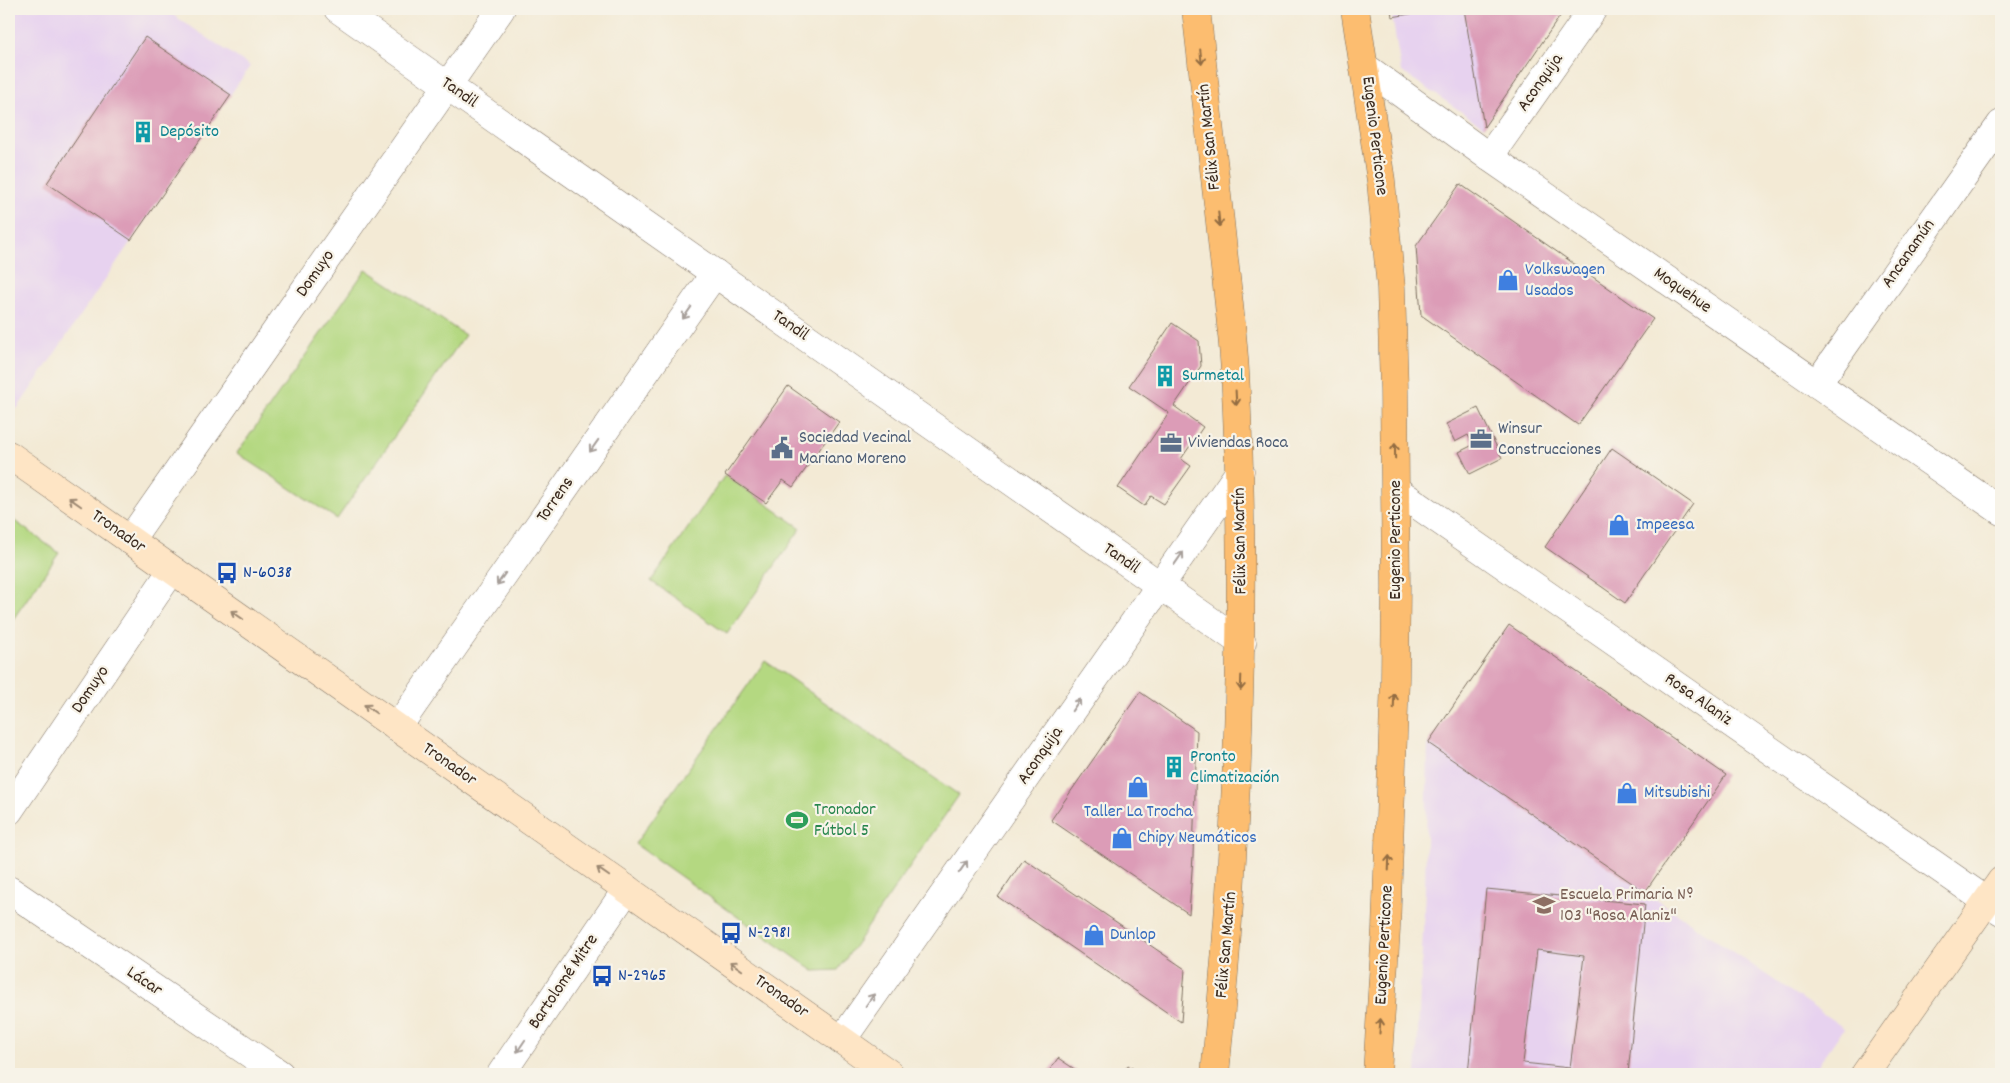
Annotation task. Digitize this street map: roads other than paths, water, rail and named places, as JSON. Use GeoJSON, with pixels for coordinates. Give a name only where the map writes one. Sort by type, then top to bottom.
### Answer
{"type":"FeatureCollection","features":[{"type":"Feature","properties":{"kind":"highway","name":"Félix San Martín"},"geometry":{"type":"LineString","coordinates":[[1196,9],[1230,319],[1240,471],[1242,643],[1236,812],[1230,914],[1215,1074]]}},
{"type":"Feature","properties":{"kind":"highway","name":"Eugenio Perticone"},"geometry":{"type":"LineString","coordinates":[[1355,9],[1381,181],[1391,288],[1396,490],[1392,783],[1386,929],[1377,1074]]}},
{"type":"Feature","properties":{"kind":"main road","name":"Tronador"},"geometry":{"type":"LineString","coordinates":[[9,455],[890,1074]]}},
{"type":"Feature","properties":{"kind":"main road"},"geometry":{"type":"LineString","coordinates":[[1865,1074],[1997,898]]}},
{"type":"Feature","properties":{"kind":"street","name":"Tandil"},"geometry":{"type":"LineString","coordinates":[[338,9],[1242,643]]}},
{"type":"Feature","properties":{"kind":"street","name":"Domuyo"},"geometry":{"type":"LineString","coordinates":[[130,540],[502,9]]}},
{"type":"Feature","properties":{"kind":"street","name":"Aconquija"},"geometry":{"type":"LineString","coordinates":[[1489,157],[1593,9]]}},
{"type":"Feature","properties":{"kind":"street","name":"Moquehue"},"geometry":{"type":"LineString","coordinates":[[1365,67],[1489,157],[2001,512]]}},
{"type":"Feature","properties":{"kind":"street","name":"Ancanamún"},"geometry":{"type":"LineString","coordinates":[[1817,384],[2001,124]]}},
{"type":"Feature","properties":{"kind":"street","name":"Torrens"},"geometry":{"type":"LineString","coordinates":[[397,728],[715,273]]}},
{"type":"Feature","properties":{"kind":"street","name":"Aconquija"},"geometry":{"type":"LineString","coordinates":[[842,1040],[1240,471]]}},
{"type":"Feature","properties":{"kind":"street","name":"Rosa Alaniz"},"geometry":{"type":"LineString","coordinates":[[1396,490],[1997,898]]}},
{"type":"Feature","properties":{"kind":"street","name":"Domuyo"},"geometry":{"type":"LineString","coordinates":[[9,811],[172,570]]}},
{"type":"Feature","properties":{"kind":"street","name":"Bartolomé Mitre"},"geometry":{"type":"LineString","coordinates":[[501,1074],[627,889]]}},
{"type":"Feature","properties":{"kind":"street","name":"Lácar"},"geometry":{"type":"LineString","coordinates":[[9,890],[280,1074]]}},
{"type":"Feature","properties":{"kind":"place","name":"Depósito"},"geometry":{"type":"Point","coordinates":[143,132]}},
{"type":"Feature","properties":{"kind":"place","name":"Volkswagen Usados"},"geometry":{"type":"Point","coordinates":[1508,280]}},
{"type":"Feature","properties":{"kind":"place","name":"Surmetal"},"geometry":{"type":"Point","coordinates":[1165,376]}},
{"type":"Feature","properties":{"kind":"place","name":"Winsur Construcciones"},"geometry":{"type":"Point","coordinates":[1481,439]}},
{"type":"Feature","properties":{"kind":"place","name":"Viviendas Roca"},"geometry":{"type":"Point","coordinates":[1171,443]}},
{"type":"Feature","properties":{"kind":"place","name":"Sociedad Vecinal Mariano Moreno"},"geometry":{"type":"Point","coordinates":[782,448]}},
{"type":"Feature","properties":{"kind":"place","name":"Impeesa"},"geometry":{"type":"Point","coordinates":[1619,525]}},
{"type":"Feature","properties":{"kind":"place","name":"N-6038"},"geometry":{"type":"Point","coordinates":[227,573]}},
{"type":"Feature","properties":{"kind":"place","name":"Pronto Climatización"},"geometry":{"type":"Point","coordinates":[1174,767]}},
{"type":"Feature","properties":{"kind":"place","name":"Taller La Trocha"},"geometry":{"type":"Point","coordinates":[1138,787]}},
{"type":"Feature","properties":{"kind":"place","name":"Mitsubishi"},"geometry":{"type":"Point","coordinates":[1627,793]}},
{"type":"Feature","properties":{"kind":"place","name":"Tronador Fútbol 5"},"geometry":{"type":"Point","coordinates":[797,820]}},
{"type":"Feature","properties":{"kind":"place","name":"Chipy Neumáticos"},"geometry":{"type":"Point","coordinates":[1122,838]}},
{"type":"Feature","properties":{"kind":"place","name":"Escuela Primaria Nº 103 \"Rosa Alaniz\""},"geometry":{"type":"Point","coordinates":[1544,905]}},
{"type":"Feature","properties":{"kind":"place","name":"N-2981"},"geometry":{"type":"Point","coordinates":[731,933]}},
{"type":"Feature","properties":{"kind":"place","name":"Dunlop"},"geometry":{"type":"Point","coordinates":[1094,935]}},
{"type":"Feature","properties":{"kind":"place","name":"N-2965"},"geometry":{"type":"Point","coordinates":[602,976]}}]}
